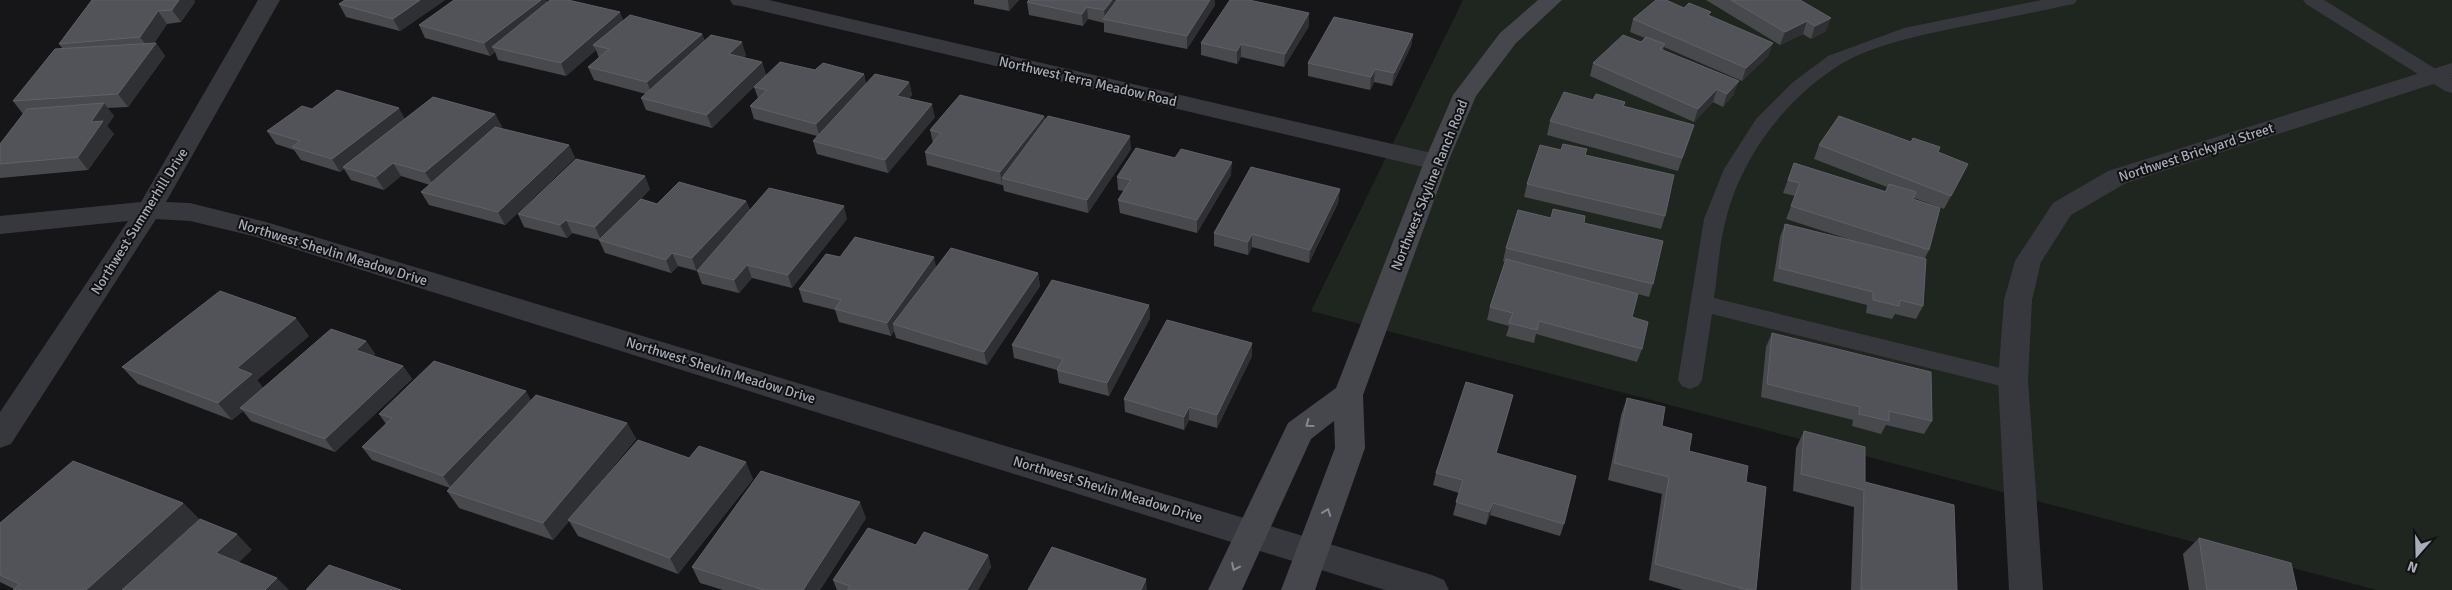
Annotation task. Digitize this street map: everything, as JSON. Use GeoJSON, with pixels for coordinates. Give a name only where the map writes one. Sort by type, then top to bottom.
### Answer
{"type":"FeatureCollection","features":[{"type":"Feature","properties":{"kind":"street","name":"Northwest Summerhill Drive"},"geometry":{"type":"LineString","coordinates":[[0,436],[149,210],[269,0]]}},
{"type":"Feature","properties":{"kind":"street","name":"Northwest Terra Meadow Road"},"geometry":{"type":"LineString","coordinates":[[740,0],[1436,162]]}},
{"type":"Feature","properties":{"kind":"street","name":"Northwest Skyline Ranch Road"},"geometry":{"type":"LineString","coordinates":[[1298,590],[1350,448],[1348,395],[1436,162],[1465,95],[1508,38],[1550,0]]}},
{"type":"Feature","properties":{"kind":"street","name":"Northwest Brickyard Street"},"geometry":{"type":"LineString","coordinates":[[2026,590],[2013,380],[2018,300],[2028,261],[2062,209],[2117,177],[2445,78]]}},
{"type":"Feature","properties":{"kind":"street","name":"Northwest Shevlin Meadow Drive"},"geometry":{"type":"LineString","coordinates":[[0,225],[149,210],[190,212],[257,228],[1432,590]]}},
{"type":"Feature","properties":{"kind":"street"},"geometry":{"type":"LineString","coordinates":[[1225,590],[1299,431],[1348,395]]}},
{"type":"Feature","properties":{"kind":"lane"},"geometry":{"type":"LineString","coordinates":[[1690,380],[1715,219],[1734,169],[1763,123],[1799,87],[1835,60],[1871,45],[1910,32],[2068,0]]}},
{"type":"Feature","properties":{"kind":"lane"},"geometry":{"type":"LineString","coordinates":[[2312,0],[2445,78]]}},
{"type":"Feature","properties":{"kind":"lane"},"geometry":{"type":"LineString","coordinates":[[1702,302],[2013,380]]}},
{"type":"Feature","properties":{"kind":"shaded area"},"geometry":{"type":"Polygon","coordinates":[[[1463,0],[2452,0],[2452,590],[2377,590],[1311,311],[1463,0]]]}},
{"type":"Feature","properties":{"kind":"building"},"geometry":{"type":"Polygon","coordinates":[[[92,0],[179,0],[172,10],[158,11],[140,37],[59,44],[92,0]]]}},
{"type":"Feature","properties":{"kind":"building"},"geometry":{"type":"Polygon","coordinates":[[[345,0],[420,0],[393,19],[339,4],[345,0]]]}},
{"type":"Feature","properties":{"kind":"building"},"geometry":{"type":"Polygon","coordinates":[[[454,0],[541,0],[484,43],[419,25],[454,0]]]}},
{"type":"Feature","properties":{"kind":"building"},"geometry":{"type":"Polygon","coordinates":[[[550,0],[568,0],[620,12],[561,63],[492,47],[550,0]]]}},
{"type":"Feature","properties":{"kind":"building"},"geometry":{"type":"Polygon","coordinates":[[[1029,0],[1112,0],[1104,10],[1087,7],[1082,14],[1027,2],[1029,0]]]}},
{"type":"Feature","properties":{"kind":"building"},"geometry":{"type":"Polygon","coordinates":[[[1117,0],[1210,0],[1187,36],[1103,19],[1117,0]]]}},
{"type":"Feature","properties":{"kind":"building"},"geometry":{"type":"Polygon","coordinates":[[[1230,0],[1249,0],[1309,13],[1285,54],[1241,44],[1237,51],[1201,43],[1230,0]]]}},
{"type":"Feature","properties":{"kind":"building"},"geometry":{"type":"Polygon","coordinates":[[[1656,0],[1666,0],[1684,8],[1689,3],[1711,12],[1708,15],[1773,43],[1746,68],[1633,19],[1656,0]]]}},
{"type":"Feature","properties":{"kind":"building"},"geometry":{"type":"Polygon","coordinates":[[[1731,0],[1800,0],[1831,18],[1815,26],[1807,21],[1785,32],[1731,0]]]}},
{"type":"Feature","properties":{"kind":"building"},"geometry":{"type":"Polygon","coordinates":[[[630,15],[702,34],[647,82],[588,67],[609,49],[593,45],[630,15]]]}},
{"type":"Feature","properties":{"kind":"building"},"geometry":{"type":"Polygon","coordinates":[[[1334,17],[1413,34],[1394,73],[1375,69],[1371,77],[1308,63],[1334,17]]]}},
{"type":"Feature","properties":{"kind":"building"},"geometry":{"type":"Polygon","coordinates":[[[711,35],[742,42],[729,54],[762,62],[707,115],[641,98],[711,35]]]}},
{"type":"Feature","properties":{"kind":"building"},"geometry":{"type":"Polygon","coordinates":[[[1623,35],[1641,42],[1646,37],[1665,44],[1660,49],[1739,81],[1727,94],[1717,89],[1698,109],[1593,63],[1623,35]]]}},
{"type":"Feature","properties":{"kind":"building"},"geometry":{"type":"Polygon","coordinates":[[[156,43],[118,94],[13,101],[55,49],[156,43]]]}},
{"type":"Feature","properties":{"kind":"building"},"geometry":{"type":"Polygon","coordinates":[[[780,62],[815,70],[823,63],[864,74],[816,124],[750,106],[767,90],[754,87],[780,62]]]}},
{"type":"Feature","properties":{"kind":"building"},"geometry":{"type":"Polygon","coordinates":[[[875,74],[909,82],[897,96],[932,104],[885,160],[813,141],[875,74]]]}},
{"type":"Feature","properties":{"kind":"building"},"geometry":{"type":"Polygon","coordinates":[[[337,90],[399,108],[332,159],[292,147],[300,141],[267,131],[302,106],[312,109],[337,90]]]}},
{"type":"Feature","properties":{"kind":"building"},"geometry":{"type":"Polygon","coordinates":[[[1564,92],[1593,100],[1596,94],[1625,102],[1623,106],[1694,125],[1682,158],[1550,121],[1564,92]]]}},
{"type":"Feature","properties":{"kind":"building"},"geometry":{"type":"Polygon","coordinates":[[[960,95],[1044,116],[1000,172],[925,152],[941,133],[930,130],[960,95]]]}},
{"type":"Feature","properties":{"kind":"building"},"geometry":{"type":"Polygon","coordinates":[[[433,97],[495,114],[425,172],[393,163],[376,177],[343,167],[433,97]]]}},
{"type":"Feature","properties":{"kind":"building"},"geometry":{"type":"Polygon","coordinates":[[[104,103],[91,122],[103,121],[78,157],[0,164],[0,144],[27,109],[104,103]]]}},
{"type":"Feature","properties":{"kind":"building"},"geometry":{"type":"Polygon","coordinates":[[[1048,116],[1130,136],[1087,200],[1002,178],[1048,116]]]}},
{"type":"Feature","properties":{"kind":"building"},"geometry":{"type":"Polygon","coordinates":[[[1839,116],[1911,142],[1913,138],[1940,147],[1938,152],[1968,164],[1951,196],[1819,145],[1839,116]]]}},
{"type":"Feature","properties":{"kind":"building"},"geometry":{"type":"Polygon","coordinates":[[[495,127],[569,145],[498,212],[421,192],[495,127]]]}},
{"type":"Feature","properties":{"kind":"building"},"geometry":{"type":"Polygon","coordinates":[[[1563,144],[1587,149],[1585,155],[1674,175],[1665,216],[1527,184],[1540,145],[1561,150],[1563,144]]]}},
{"type":"Feature","properties":{"kind":"building"},"geometry":{"type":"Polygon","coordinates":[[[1136,148],[1175,158],[1181,149],[1232,162],[1197,220],[1118,200],[1131,180],[1117,177],[1136,148]]]}},
{"type":"Feature","properties":{"kind":"building"},"geometry":{"type":"Polygon","coordinates":[[[576,159],[645,176],[595,227],[566,220],[560,225],[518,214],[576,159]]]}},
{"type":"Feature","properties":{"kind":"building"},"geometry":{"type":"Polygon","coordinates":[[[1794,163],[1886,192],[1889,184],[1916,192],[1913,199],[1940,208],[1929,250],[1791,206],[1800,183],[1788,180],[1794,163]]]}},
{"type":"Feature","properties":{"kind":"building"},"geometry":{"type":"Polygon","coordinates":[[[1251,167],[1340,189],[1310,250],[1252,234],[1248,242],[1214,233],[1251,167]]]}},
{"type":"Feature","properties":{"kind":"building"},"geometry":{"type":"Polygon","coordinates":[[[679,182],[746,201],[692,258],[672,253],[666,260],[599,240],[641,199],[657,204],[679,182]]]}},
{"type":"Feature","properties":{"kind":"building"},"geometry":{"type":"Polygon","coordinates":[[[769,188],[844,206],[788,275],[747,265],[734,280],[697,271],[769,188]]]}},
{"type":"Feature","properties":{"kind":"building"},"geometry":{"type":"Polygon","coordinates":[[[1553,209],[1585,216],[1584,223],[1663,241],[1653,284],[1506,248],[1518,210],[1551,218],[1553,209]]]}},
{"type":"Feature","properties":{"kind":"building"},"geometry":{"type":"Polygon","coordinates":[[[1785,224],[1926,259],[1923,306],[1900,300],[1899,306],[1873,300],[1873,292],[1779,268],[1785,224]]]}},
{"type":"Feature","properties":{"kind":"building"},"geometry":{"type":"Polygon","coordinates":[[[855,237],[934,257],[887,323],[835,309],[841,300],[799,289],[826,254],[840,257],[855,237]]]}},
{"type":"Feature","properties":{"kind":"building"},"geometry":{"type":"Polygon","coordinates":[[[951,248],[1038,273],[984,352],[893,324],[951,248]]]}},
{"type":"Feature","properties":{"kind":"building"},"geometry":{"type":"Polygon","coordinates":[[[1506,259],[1638,294],[1632,317],[1648,322],[1642,349],[1539,321],[1537,330],[1509,323],[1513,313],[1490,307],[1506,259]]]}},
{"type":"Feature","properties":{"kind":"building"},"geometry":{"type":"Polygon","coordinates":[[[1052,280],[1149,305],[1107,383],[1057,370],[1063,359],[1012,345],[1052,280]]]}},
{"type":"Feature","properties":{"kind":"building"},"geometry":{"type":"Polygon","coordinates":[[[220,291],[296,318],[237,368],[252,374],[218,403],[122,367],[220,291]]]}},
{"type":"Feature","properties":{"kind":"building"},"geometry":{"type":"Polygon","coordinates":[[[1167,320],[1252,343],[1217,415],[1189,407],[1184,417],[1124,399],[1167,320]]]}},
{"type":"Feature","properties":{"kind":"building"},"geometry":{"type":"Polygon","coordinates":[[[331,329],[366,341],[356,350],[403,366],[325,439],[240,408],[331,329]]]}},
{"type":"Feature","properties":{"kind":"building"},"geometry":{"type":"Polygon","coordinates":[[[1772,333],[1931,372],[1932,421],[1889,411],[1889,421],[1859,414],[1860,407],[1767,384],[1772,333]]]}},
{"type":"Feature","properties":{"kind":"building"},"geometry":{"type":"Polygon","coordinates":[[[434,361],[526,391],[443,476],[362,447],[392,418],[379,414],[434,361]]]}},
{"type":"Feature","properties":{"kind":"building"},"geometry":{"type":"Polygon","coordinates":[[[1466,382],[1513,395],[1496,453],[1576,476],[1564,524],[1493,503],[1489,512],[1456,502],[1463,480],[1436,473],[1466,382]]]}},
{"type":"Feature","properties":{"kind":"building"},"geometry":{"type":"Polygon","coordinates":[[[536,395],[627,423],[543,523],[447,491],[536,395]]]}},
{"type":"Feature","properties":{"kind":"building"},"geometry":{"type":"Polygon","coordinates":[[[1627,398],[1665,407],[1662,426],[1692,434],[1689,451],[1748,466],[1746,482],[1766,487],[1756,590],[1748,590],[1655,564],[1669,477],[1614,463],[1627,398]]]}},
{"type":"Feature","properties":{"kind":"building"},"geometry":{"type":"Polygon","coordinates":[[[1804,431],[1865,447],[1865,482],[1954,505],[1957,590],[1861,590],[1864,490],[1801,474],[1804,431]]]}},
{"type":"Feature","properties":{"kind":"building"},"geometry":{"type":"Polygon","coordinates":[[[638,440],[689,458],[699,446],[746,462],[670,558],[568,520],[638,440]]]}},
{"type":"Feature","properties":{"kind":"building"},"geometry":{"type":"Polygon","coordinates":[[[73,461],[183,503],[86,590],[13,590],[20,584],[0,575],[0,523],[73,461]]]}},
{"type":"Feature","properties":{"kind":"building"},"geometry":{"type":"Polygon","coordinates":[[[761,471],[860,502],[803,590],[764,590],[692,567],[761,471]]]}},
{"type":"Feature","properties":{"kind":"building"},"geometry":{"type":"Polygon","coordinates":[[[200,519],[237,534],[216,553],[277,578],[265,590],[122,590],[200,519]]]}},
{"type":"Feature","properties":{"kind":"building"},"geometry":{"type":"Polygon","coordinates":[[[868,528],[916,545],[924,532],[988,555],[967,590],[847,590],[850,586],[833,580],[868,528]]]}},
{"type":"Feature","properties":{"kind":"building"},"geometry":{"type":"Polygon","coordinates":[[[2199,538],[2291,563],[2297,590],[2207,590],[2199,538]]]}},
{"type":"Feature","properties":{"kind":"building"},"geometry":{"type":"Polygon","coordinates":[[[1052,547],[1146,579],[1141,590],[1028,590],[1052,547]]]}},
{"type":"Feature","properties":{"kind":"building"},"geometry":{"type":"Polygon","coordinates":[[[329,565],[401,590],[306,590],[329,565]]]}}]}
